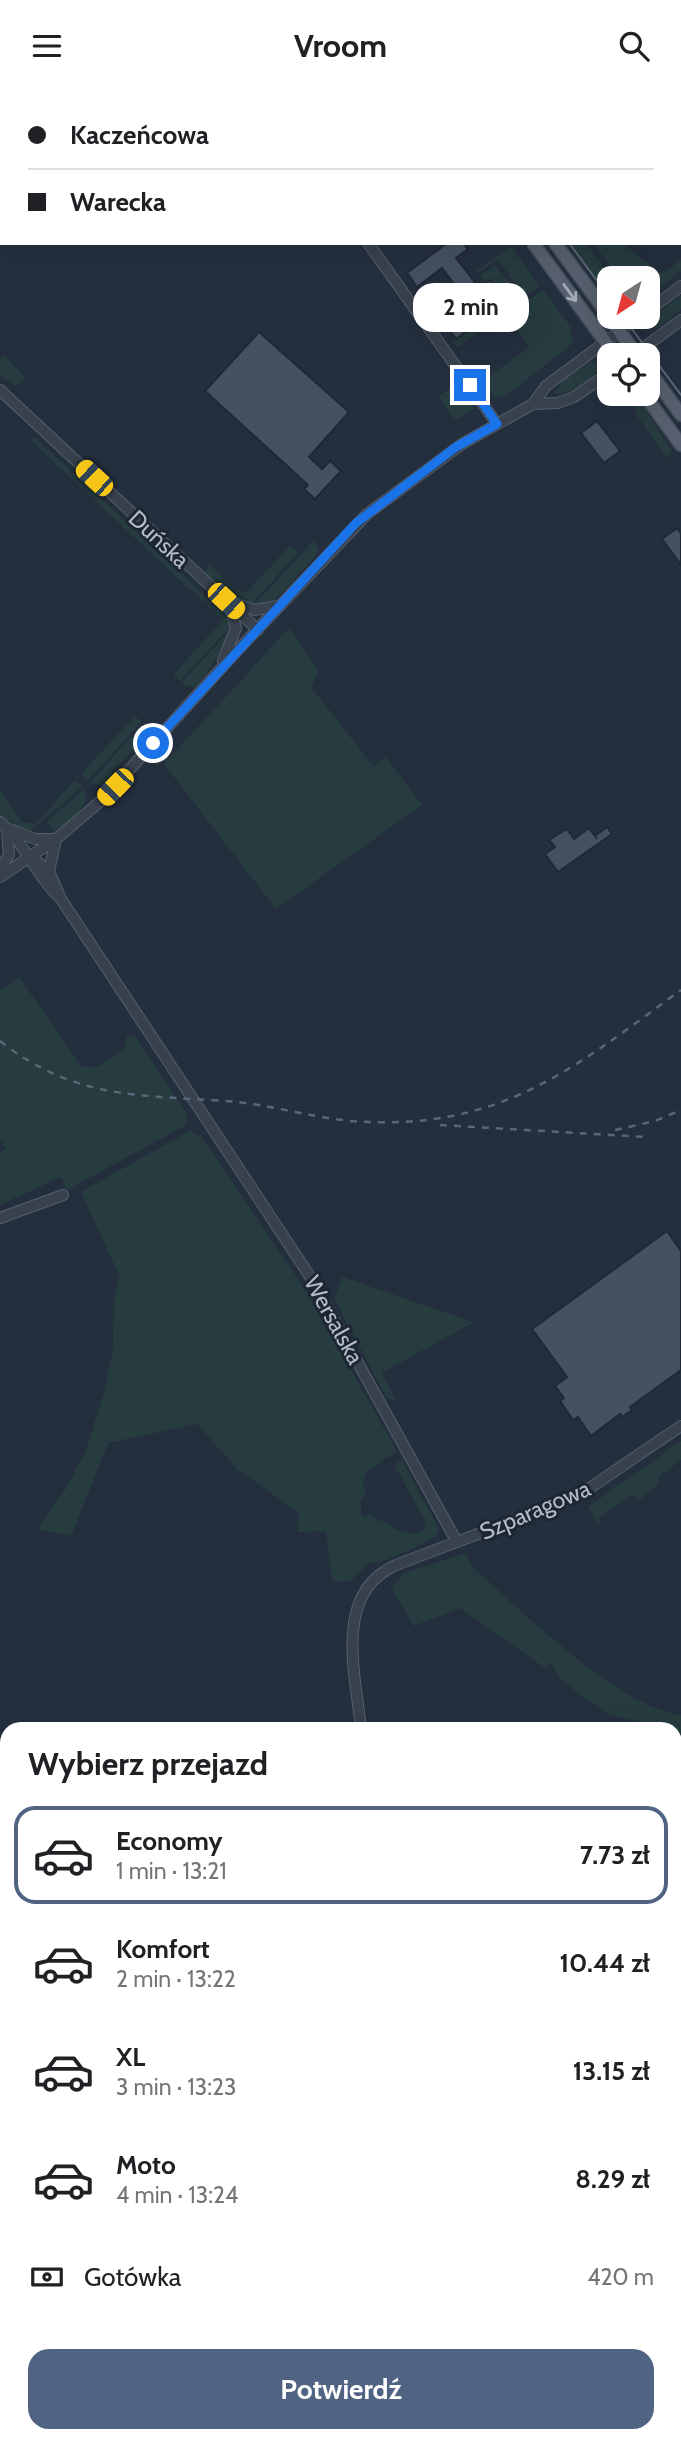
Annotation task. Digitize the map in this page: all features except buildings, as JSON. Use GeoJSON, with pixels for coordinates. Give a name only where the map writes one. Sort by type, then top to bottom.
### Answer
{"type":"FeatureCollection","features":[{"type":"Feature","properties":{"kind":"main road"},"geometry":{"type":"LineString","coordinates":[[534,245],[606,342]]}},
{"type":"Feature","properties":{"kind":"main road"},"geometry":{"type":"LineString","coordinates":[[556,245],[597,301]]}},
{"type":"Feature","properties":{"kind":"main road"},"geometry":{"type":"LineString","coordinates":[[620,331],[628,343]]}},
{"type":"Feature","properties":{"kind":"main road"},"geometry":{"type":"LineString","coordinates":[[660,386],[681,415]]}},
{"type":"Feature","properties":{"kind":"main road"},"geometry":{"type":"LineString","coordinates":[[653,406],[681,445]]}},
{"type":"Feature","properties":{"kind":"street"},"geometry":{"type":"LineString","coordinates":[[369,245],[497,424]]}},
{"type":"Feature","properties":{"kind":"street"},"geometry":{"type":"LineString","coordinates":[[660,302],[681,286]]}},
{"type":"Feature","properties":{"kind":"street"},"geometry":{"type":"LineString","coordinates":[[651,343],[681,320]]}},
{"type":"Feature","properties":{"kind":"street"},"geometry":{"type":"LineString","coordinates":[[533,404],[546,386],[623,329]]}},
{"type":"Feature","properties":{"kind":"street"},"geometry":{"type":"LineString","coordinates":[[0,877],[57,839],[108,794],[356,523],[456,447],[533,404],[567,401],[597,381]]}},
{"type":"Feature","properties":{"kind":"street","name":"Duńska"},"geometry":{"type":"LineString","coordinates":[[0,390],[258,630]]}},
{"type":"Feature","properties":{"kind":"street"},"geometry":{"type":"LineString","coordinates":[[226,601],[255,610],[280,606]]}},
{"type":"Feature","properties":{"kind":"street"},"geometry":{"type":"LineString","coordinates":[[218,671],[236,628],[233,613],[226,601]]}},
{"type":"Feature","properties":{"kind":"street"},"geometry":{"type":"LineString","coordinates":[[3,825],[35,839],[57,839]]}},
{"type":"Feature","properties":{"kind":"street"},"geometry":{"type":"LineString","coordinates":[[0,872],[10,849],[3,825]]}},
{"type":"Feature","properties":{"kind":"street","name":"Wersalska"},"geometry":{"type":"LineString","coordinates":[[3,825],[31,857],[49,871],[61,899],[311,1278],[457,1542]]}},
{"type":"Feature","properties":{"kind":"street"},"geometry":{"type":"LineString","coordinates":[[49,871],[57,839]]}},
{"type":"Feature","properties":{"kind":"street","name":"Wersalska"},"geometry":{"type":"LineString","coordinates":[[31,857],[40,878],[61,899]]}},
{"type":"Feature","properties":{"kind":"street"},"geometry":{"type":"LineString","coordinates":[[0,1218],[63,1195]]}},
{"type":"Feature","properties":{"kind":"street","name":"Szparagowa"},"geometry":{"type":"LineString","coordinates":[[457,1542],[581,1495],[681,1426]]}},
{"type":"Feature","properties":{"kind":"street"},"geometry":{"type":"LineString","coordinates":[[360,1722],[352,1634],[360,1598],[373,1579],[384,1571],[457,1542]]}},
{"type":"Feature","properties":{"kind":"green space"},"geometry":{"type":"Polygon","coordinates":[[[569,245],[587,245],[603,266],[597,266],[597,283],[569,245]]]}},
{"type":"Feature","properties":{"kind":"green space"},"geometry":{"type":"Polygon","coordinates":[[[594,245],[625,245],[651,266],[610,266],[594,245]]]}},
{"type":"Feature","properties":{"kind":"green space"},"geometry":{"type":"Polygon","coordinates":[[[511,246],[540,286],[528,294],[522,293],[498,260],[477,273],[476,271],[511,246]]]}},
{"type":"Feature","properties":{"kind":"green space"},"geometry":{"type":"Polygon","coordinates":[[[681,260],[681,271],[660,287],[660,273],[681,260]]]}},
{"type":"Feature","properties":{"kind":"green space"},"geometry":{"type":"Polygon","coordinates":[[[495,265],[520,295],[515,304],[502,290],[499,292],[490,280],[485,283],[480,276],[495,265]]]}},
{"type":"Feature","properties":{"kind":"green space"},"geometry":{"type":"Polygon","coordinates":[[[543,290],[571,327],[572,343],[505,396],[495,397],[482,382],[529,347],[507,316],[543,290]]]}},
{"type":"Feature","properties":{"kind":"green space"},"geometry":{"type":"Polygon","coordinates":[[[681,296],[681,309],[660,326],[660,311],[681,296]]]}},
{"type":"Feature","properties":{"kind":"green space"},"geometry":{"type":"Polygon","coordinates":[[[506,302],[511,308],[458,347],[452,340],[506,302]]]}},
{"type":"Feature","properties":{"kind":"green space"},"geometry":{"type":"Polygon","coordinates":[[[4,355],[25,378],[15,386],[0,376],[0,359],[4,355]]]}},
{"type":"Feature","properties":{"kind":"green space"},"geometry":{"type":"Polygon","coordinates":[[[593,361],[597,367],[597,372],[579,386],[554,394],[563,380],[593,361]]]}},
{"type":"Feature","properties":{"kind":"green space"},"geometry":{"type":"Polygon","coordinates":[[[459,383],[474,403],[473,409],[460,418],[454,418],[438,396],[459,383]]]}},
{"type":"Feature","properties":{"kind":"green space"},"geometry":{"type":"Polygon","coordinates":[[[643,406],[671,450],[668,459],[637,416],[634,408],[643,406]]]}},
{"type":"Feature","properties":{"kind":"green space"},"geometry":{"type":"Polygon","coordinates":[[[35,437],[229,618],[230,627],[180,681],[173,675],[223,620],[30,440],[35,437]]]}},
{"type":"Feature","properties":{"kind":"green space"},"geometry":{"type":"Polygon","coordinates":[[[313,541],[319,549],[316,556],[273,602],[252,607],[313,541]]]}},
{"type":"Feature","properties":{"kind":"green space"},"geometry":{"type":"Polygon","coordinates":[[[290,546],[298,553],[249,607],[231,597],[204,575],[208,563],[236,590],[247,592],[290,546]]]}},
{"type":"Feature","properties":{"kind":"green space"},"geometry":{"type":"Polygon","coordinates":[[[234,626],[218,657],[196,686],[189,687],[181,683],[234,626]]]}},
{"type":"Feature","properties":{"kind":"green space"},"geometry":{"type":"Polygon","coordinates":[[[289,628],[319,671],[311,687],[374,767],[386,757],[422,805],[276,909],[164,764],[289,628]]]}},
{"type":"Feature","properties":{"kind":"green space"},"geometry":{"type":"Polygon","coordinates":[[[135,716],[141,722],[88,781],[81,774],[135,716]]]}},
{"type":"Feature","properties":{"kind":"green space"},"geometry":{"type":"Polygon","coordinates":[[[131,737],[139,744],[111,772],[114,775],[102,785],[90,783],[131,737]]]}},
{"type":"Feature","properties":{"kind":"green space"},"geometry":{"type":"Polygon","coordinates":[[[75,780],[82,787],[28,833],[0,815],[0,791],[22,822],[35,824],[75,780]]]}},
{"type":"Feature","properties":{"kind":"green space"},"geometry":{"type":"Polygon","coordinates":[[[84,789],[86,796],[82,808],[54,832],[47,822],[84,789]]]}},
{"type":"Feature","properties":{"kind":"green space"},"geometry":{"type":"Polygon","coordinates":[[[19,977],[82,1067],[97,1067],[124,1050],[127,1036],[136,1037],[188,1116],[186,1125],[67,1190],[61,1177],[0,1205],[0,1153],[6,1149],[0,1140],[0,991],[19,977]]]}},
{"type":"Feature","properties":{"kind":"green space"},"geometry":{"type":"Polygon","coordinates":[[[190,1131],[201,1137],[210,1149],[307,1292],[397,1451],[387,1458],[382,1457],[384,1460],[366,1473],[363,1482],[366,1494],[361,1500],[361,1516],[365,1518],[370,1513],[377,1522],[382,1519],[396,1529],[408,1533],[424,1530],[425,1521],[396,1468],[396,1463],[402,1460],[438,1527],[438,1533],[429,1541],[387,1560],[368,1564],[350,1581],[332,1582],[326,1531],[297,1532],[299,1513],[237,1469],[197,1424],[108,1443],[71,1536],[37,1529],[65,1490],[85,1452],[105,1390],[113,1348],[114,1299],[119,1275],[81,1192],[190,1131]]]}},
{"type":"Feature","properties":{"kind":"green space"},"geometry":{"type":"Polygon","coordinates":[[[342,1277],[474,1322],[382,1373],[395,1399],[392,1401],[385,1395],[334,1299],[342,1277]]]}},
{"type":"Feature","properties":{"kind":"green space"},"geometry":{"type":"Polygon","coordinates":[[[681,1441],[681,1460],[657,1478],[660,1483],[638,1501],[632,1494],[598,1519],[602,1526],[599,1525],[588,1507],[681,1441]]]}},
{"type":"Feature","properties":{"kind":"green space"},"geometry":{"type":"Polygon","coordinates":[[[466,1553],[472,1567],[571,1654],[628,1694],[655,1708],[681,1715],[681,1722],[642,1722],[609,1715],[562,1681],[551,1663],[545,1668],[460,1608],[414,1626],[391,1587],[404,1573],[466,1553]]]}},
{"type":"Feature","properties":{"kind":"tram line"},"geometry":{"type":"LineString","coordinates":[[570,245],[597,281]]}},
{"type":"Feature","properties":{"kind":"tram line"},"geometry":{"type":"LineString","coordinates":[[632,329],[681,395]]}},
{"type":"Feature","properties":{"kind":"railway"},"geometry":{"type":"LineString","coordinates":[[0,1041],[27,1060],[54,1074],[108,1091],[242,1103],[351,1121],[403,1122],[449,1117],[491,1106],[530,1090],[567,1070],[681,990]]}},
{"type":"Feature","properties":{"kind":"railway"},"geometry":{"type":"LineString","coordinates":[[615,1130],[655,1121],[681,1110]]}},
{"type":"Feature","properties":{"kind":"railway"},"geometry":{"type":"LineString","coordinates":[[440,1125],[646,1137]]}},
{"type":"Feature","properties":{"kind":"route"},"geometry":{"type":"LineString","coordinates":[[153,743],[356,523],[384,499],[456,447],[497,424],[470,385]]}}]}
